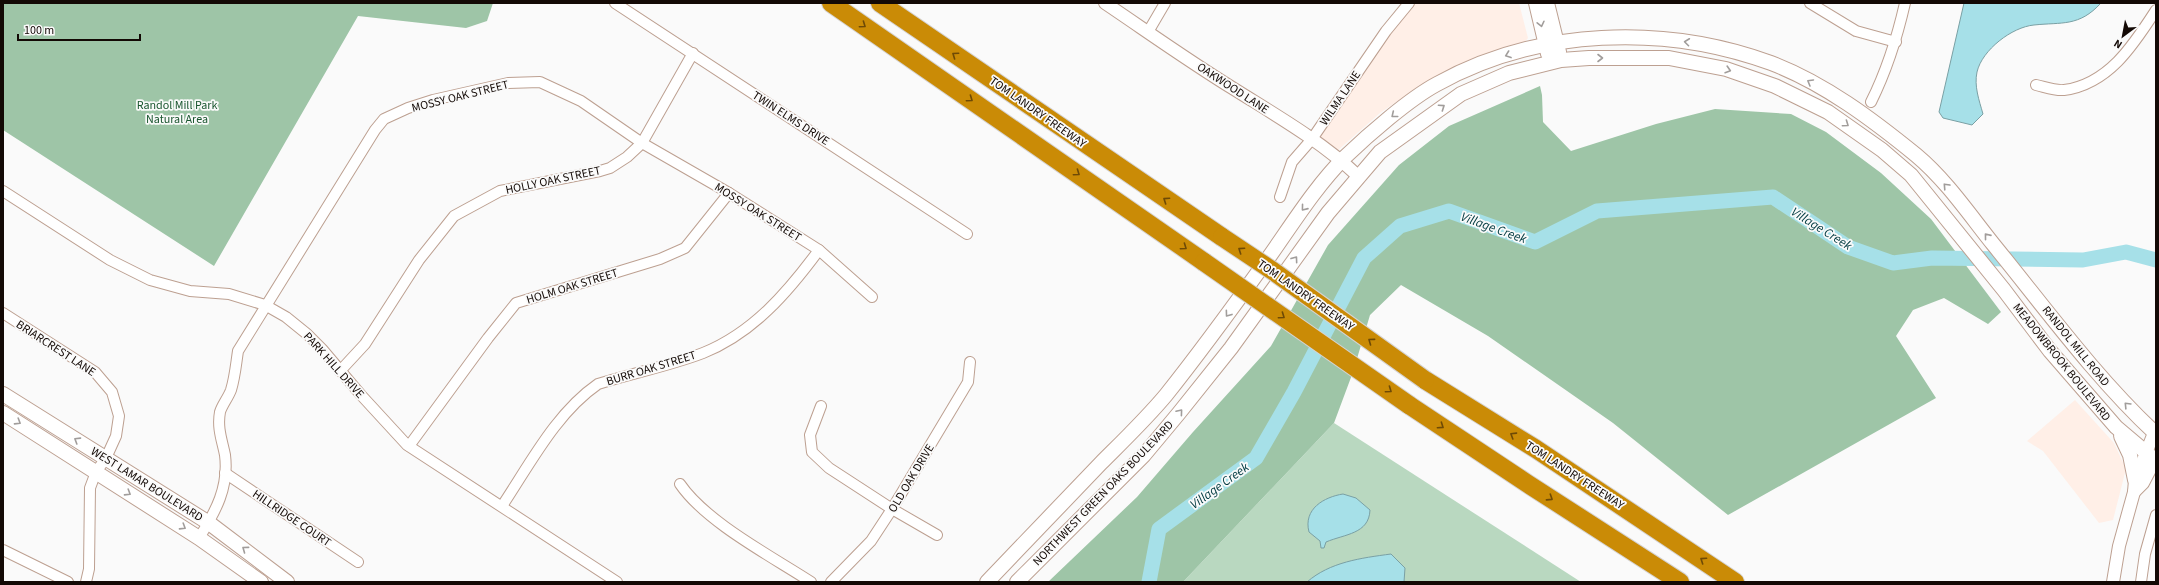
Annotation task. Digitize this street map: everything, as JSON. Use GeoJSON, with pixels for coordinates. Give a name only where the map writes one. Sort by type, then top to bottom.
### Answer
{"type":"FeatureCollection","features":[{"type":"Feature","properties":{"kind":"highway"},"geometry":{"type":"LineString","coordinates":[[831,3],[1409,404],[1528,484],[1680,582]]}},
{"type":"Feature","properties":{"kind":"highway","name":"TOM LANDRY FREEWAY"},"geometry":{"type":"LineString","coordinates":[[880,3],[1272,271],[1425,380],[1536,449],[1735,582]]}},
{"type":"Feature","properties":{"kind":"main road"},"geometry":{"type":"LineString","coordinates":[[1536,3],[1551,44],[1555,61]]}},
{"type":"Feature","properties":{"kind":"main road"},"geometry":{"type":"LineString","coordinates":[[1547,3],[1551,44]]}},
{"type":"Feature","properties":{"kind":"main road","name":"NORTHWEST GREEN OAKS BOULEVARD"},"geometry":{"type":"LineString","coordinates":[[988,582],[1164,396],[1212,335],[1296,218],[1342,160],[1362,142],[1435,84],[1471,68],[1523,49],[1604,37],[1656,38],[1701,44],[1772,64],[1808,80],[1876,123],[1921,160],[1971,216]]}},
{"type":"Feature","properties":{"kind":"main road","name":"NORTHWEST GREEN OAKS BOULEVARD"},"geometry":{"type":"LineString","coordinates":[[1017,582],[1144,455],[1231,348],[1328,213],[1380,152],[1461,94],[1509,73],[1555,61],[1589,58],[1669,58],[1726,69],[1775,86],[1828,112],[1882,150],[1910,176],[1949,221],[1976,256]]}},
{"type":"Feature","properties":{"kind":"main road","name":"RANDOL MILL ROAD"},"geometry":{"type":"LineString","coordinates":[[1971,216],[2100,378],[2155,432]]}},
{"type":"Feature","properties":{"kind":"main road","name":"MEADOWBROOK BOULEVARD"},"geometry":{"type":"LineString","coordinates":[[1976,256],[2050,351],[2116,427],[2153,458]]}},
{"type":"Feature","properties":{"kind":"main road","name":"WEST LAMAR BOULEVARD"},"geometry":{"type":"LineString","coordinates":[[3,394],[209,523],[264,563],[287,582]]}},
{"type":"Feature","properties":{"kind":"main road","name":"WEST LAMAR BOULEVARD"},"geometry":{"type":"LineString","coordinates":[[3,413],[199,538],[255,580]]}},
{"type":"Feature","properties":{"kind":"main road"},"geometry":{"type":"LineString","coordinates":[[2116,427],[2130,455],[2134,486]]}},
{"type":"Feature","properties":{"kind":"street","name":"TWIN ELMS DRIVE"},"geometry":{"type":"LineString","coordinates":[[615,3],[967,234]]}},
{"type":"Feature","properties":{"kind":"street","name":"OAKWOOD LANE"},"geometry":{"type":"LineString","coordinates":[[1105,3],[1312,139],[1342,160],[1358,176]]}},
{"type":"Feature","properties":{"kind":"street"},"geometry":{"type":"LineString","coordinates":[[1148,32],[1165,3]]}},
{"type":"Feature","properties":{"kind":"street","name":"WILMA LANE"},"geometry":{"type":"LineString","coordinates":[[1280,197],[1292,162],[1312,139],[1386,31],[1409,3]]}},
{"type":"Feature","properties":{"kind":"street"},"geometry":{"type":"LineString","coordinates":[[1810,3],[1856,31],[1896,42]]}},
{"type":"Feature","properties":{"kind":"street"},"geometry":{"type":"LineString","coordinates":[[1871,102],[1888,66],[1896,42],[1905,3]]}},
{"type":"Feature","properties":{"kind":"street"},"geometry":{"type":"LineString","coordinates":[[2036,85],[2063,90],[2083,85],[2101,74],[2124,58],[2156,10]]}},
{"type":"Feature","properties":{"kind":"street","name":"HOLLY OAK STREET"},"geometry":{"type":"LineString","coordinates":[[340,371],[365,344],[419,260],[454,216],[500,191],[610,168],[627,157],[642,143],[693,53]]}},
{"type":"Feature","properties":{"kind":"street","name":"MOSSY OAK STREET"},"geometry":{"type":"LineString","coordinates":[[199,538],[220,502],[224,488],[226,473],[224,454],[219,434],[220,412],[230,391],[236,372],[238,351],[265,305],[375,130],[384,119],[408,108],[433,100],[508,83],[540,82],[581,101],[642,143],[729,193],[818,250],[872,297]]}},
{"type":"Feature","properties":{"kind":"street","name":"PARK HILL DRIVE"},"geometry":{"type":"LineString","coordinates":[[3,191],[110,260],[150,280],[190,291],[229,294],[265,305],[286,317],[308,334],[409,446],[617,582]]}},
{"type":"Feature","properties":{"kind":"street","name":"HOLM OAK STREET"},"geometry":{"type":"LineString","coordinates":[[409,446],[488,338],[516,303],[660,259],[685,248],[729,193]]}},
{"type":"Feature","properties":{"kind":"street","name":"BURR OAK STREET"},"geometry":{"type":"LineString","coordinates":[[502,506],[558,424],[583,395],[598,384],[703,353],[740,333],[769,309],[818,250]]}},
{"type":"Feature","properties":{"kind":"street","name":"BRIARCREST LANE"},"geometry":{"type":"LineString","coordinates":[[3,313],[95,372],[107,384],[112,392],[119,416],[116,436],[106,458],[96,472],[90,488],[89,569],[86,582]]}},
{"type":"Feature","properties":{"kind":"street","name":"OLD OAK DRIVE"},"geometry":{"type":"LineString","coordinates":[[831,582],[871,541],[892,509],[968,382],[970,362]]}},
{"type":"Feature","properties":{"kind":"street"},"geometry":{"type":"LineString","coordinates":[[821,406],[810,435],[812,452],[829,468],[892,509],[937,535]]}},
{"type":"Feature","properties":{"kind":"street","name":"RANDOL MILL ROAD"},"geometry":{"type":"LineString","coordinates":[[2113,582],[2134,486],[2153,458],[2155,432]]}},
{"type":"Feature","properties":{"kind":"street","name":"HILLRIDGE COURT"},"geometry":{"type":"LineString","coordinates":[[226,473],[358,562]]}},
{"type":"Feature","properties":{"kind":"street"},"geometry":{"type":"LineString","coordinates":[[680,484],[688,496],[715,519],[811,582]]}},
{"type":"Feature","properties":{"kind":"street"},"geometry":{"type":"LineString","coordinates":[[2141,582],[2145,554],[2156,515]]}},
{"type":"Feature","properties":{"kind":"street"},"geometry":{"type":"LineString","coordinates":[[3,550],[68,582]]}},
{"type":"Feature","properties":{"kind":"street"},"geometry":{"type":"LineString","coordinates":[[255,580],[264,563]]}},
{"type":"Feature","properties":{"kind":"shaded area"},"geometry":{"type":"Polygon","coordinates":[[[1411,3],[1519,3],[1528,38],[1524,43],[1479,57],[1424,83],[1380,113],[1336,152],[1316,139],[1411,3]]]}},
{"type":"Feature","properties":{"kind":"shaded area"},"geometry":{"type":"Polygon","coordinates":[[[2075,400],[2114,443],[2126,469],[2113,520],[2099,523],[2043,451],[2027,441],[2075,400]]]}},
{"type":"Feature","properties":{"kind":"green space","name":"Randol Mill Park Natural Area"},"geometry":{"type":"Polygon","coordinates":[[[3,3],[493,3],[487,21],[466,28],[358,16],[214,266],[3,130],[3,3]]]}},
{"type":"Feature","properties":{"kind":"green space"},"geometry":{"type":"Polygon","coordinates":[[[1540,86],[1542,95],[1543,122],[1571,151],[1656,124],[1715,109],[1791,114],[1826,132],[1881,173],[1931,219],[2001,312],[1988,324],[1944,298],[1913,310],[1896,336],[1936,398],[1728,515],[1613,423],[1488,336],[1401,285],[1370,315],[1353,372],[1334,423],[1183,582],[1048,582],[1137,497],[1193,432],[1271,346],[1328,245],[1399,165],[1449,126],[1540,86]]]}},
{"type":"Feature","properties":{"kind":"green space"},"geometry":{"type":"Polygon","coordinates":[[[1334,423],[1581,582],[1183,582],[1334,423]]]}},
{"type":"Feature","properties":{"kind":"water"},"geometry":{"type":"Polygon","coordinates":[[[1964,3],[2101,3],[2093,11],[2078,20],[2025,27],[2008,35],[1991,48],[1980,64],[1976,77],[1983,114],[1972,125],[1943,118],[1939,112],[1964,3]]]}},
{"type":"Feature","properties":{"kind":"water"},"geometry":{"type":"Polygon","coordinates":[[[1343,494],[1356,498],[1370,510],[1369,518],[1361,529],[1326,542],[1324,548],[1321,548],[1320,541],[1309,532],[1309,517],[1312,511],[1322,501],[1343,494]]]}},
{"type":"Feature","properties":{"kind":"water"},"geometry":{"type":"Polygon","coordinates":[[[1391,554],[1405,568],[1404,582],[1307,582],[1316,575],[1336,565],[1357,559],[1391,554]]]}},
{"type":"Feature","properties":{"kind":"waterway","name":"Village Creek"},"geometry":{"type":"LineString","coordinates":[[1149,582],[1159,529],[1256,458],[1294,392],[1364,258],[1400,226],[1449,211],[1535,242],[1597,211],[1773,197],[1848,247],[1893,263],[1932,258],[2083,260],[2126,252],[2156,260]]}}]}
